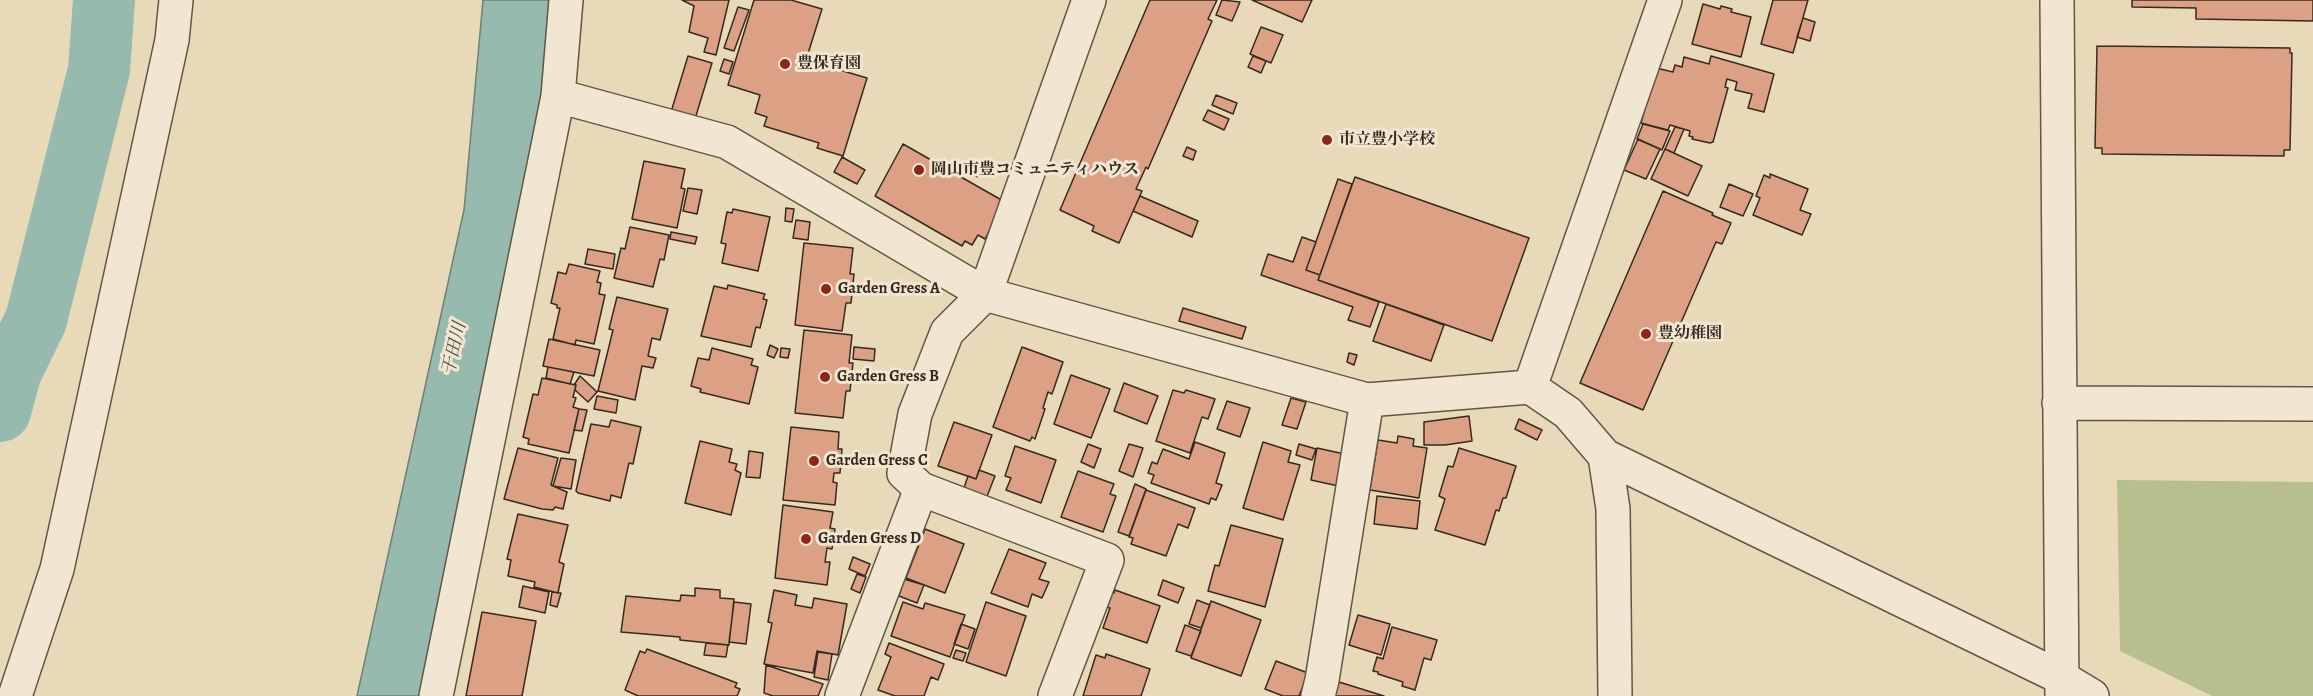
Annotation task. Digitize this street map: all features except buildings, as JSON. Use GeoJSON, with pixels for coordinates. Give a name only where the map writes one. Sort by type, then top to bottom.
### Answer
{"type":"FeatureCollection","features":[{"type":"Feature","properties":{"kind":"street"},"geometry":{"type":"LineString","coordinates":[[15,696],[57,569],[169,52],[176,0]]}},
{"type":"Feature","properties":{"kind":"street"},"geometry":{"type":"LineString","coordinates":[[436,696],[558,96],[567,0]]}},
{"type":"Feature","properties":{"kind":"street"},"geometry":{"type":"LineString","coordinates":[[1055,696],[1107,560],[921,489],[904,473],[915,414],[947,332],[985,294],[1089,0]]}},
{"type":"Feature","properties":{"kind":"street"},"geometry":{"type":"LineString","coordinates":[[1530,387],[1665,0]]}},
{"type":"Feature","properties":{"kind":"street"},"geometry":{"type":"LineString","coordinates":[[2057,0],[2062,687]]}},
{"type":"Feature","properties":{"kind":"street"},"geometry":{"type":"LineString","coordinates":[[558,96],[727,142],[985,294],[1367,400],[1530,387],[1568,413],[1605,456],[2062,687],[2092,696]]}},
{"type":"Feature","properties":{"kind":"street"},"geometry":{"type":"LineString","coordinates":[[1318,696],[1367,400]]}},
{"type":"Feature","properties":{"kind":"street"},"geometry":{"type":"LineString","coordinates":[[2059,403],[2313,404]]}},
{"type":"Feature","properties":{"kind":"street"},"geometry":{"type":"LineString","coordinates":[[1605,456],[1613,508],[1615,696]]}},
{"type":"Feature","properties":{"kind":"street"},"geometry":{"type":"LineString","coordinates":[[842,696],[921,489]]}},
{"type":"Feature","properties":{"kind":"green space"},"geometry":{"type":"Polygon","coordinates":[[[2117,480],[2313,482],[2313,696],[2212,696],[2120,651],[2117,480]]]}},
{"type":"Feature","properties":{"kind":"water","name":"干田川"},"geometry":{"type":"Polygon","coordinates":[[[483,0],[555,0],[535,216],[430,696],[357,696],[464,210],[483,0]]]}},
{"type":"Feature","properties":{"kind":"waterway"},"geometry":{"type":"LineString","coordinates":[[0,411],[11,371],[36,320],[99,70],[104,0]]}},
{"type":"Feature","properties":{"kind":"place","name":"豊保育園"},"geometry":{"type":"Point","coordinates":[785,64]}},
{"type":"Feature","properties":{"kind":"place","name":"市立豊小学校"},"geometry":{"type":"Point","coordinates":[1327,140]}},
{"type":"Feature","properties":{"kind":"place","name":"岡山市豊コミュニティハウス"},"geometry":{"type":"Point","coordinates":[919,170]}},
{"type":"Feature","properties":{"kind":"place","name":"Garden Gress A"},"geometry":{"type":"Point","coordinates":[826,289]}},
{"type":"Feature","properties":{"kind":"place","name":"豊幼稚園"},"geometry":{"type":"Point","coordinates":[1646,334]}},
{"type":"Feature","properties":{"kind":"place","name":"Garden Gress B"},"geometry":{"type":"Point","coordinates":[825,377]}},
{"type":"Feature","properties":{"kind":"place","name":"Garden Gress C"},"geometry":{"type":"Point","coordinates":[814,461]}},
{"type":"Feature","properties":{"kind":"place","name":"Garden Gress D"},"geometry":{"type":"Point","coordinates":[806,539]}}]}
